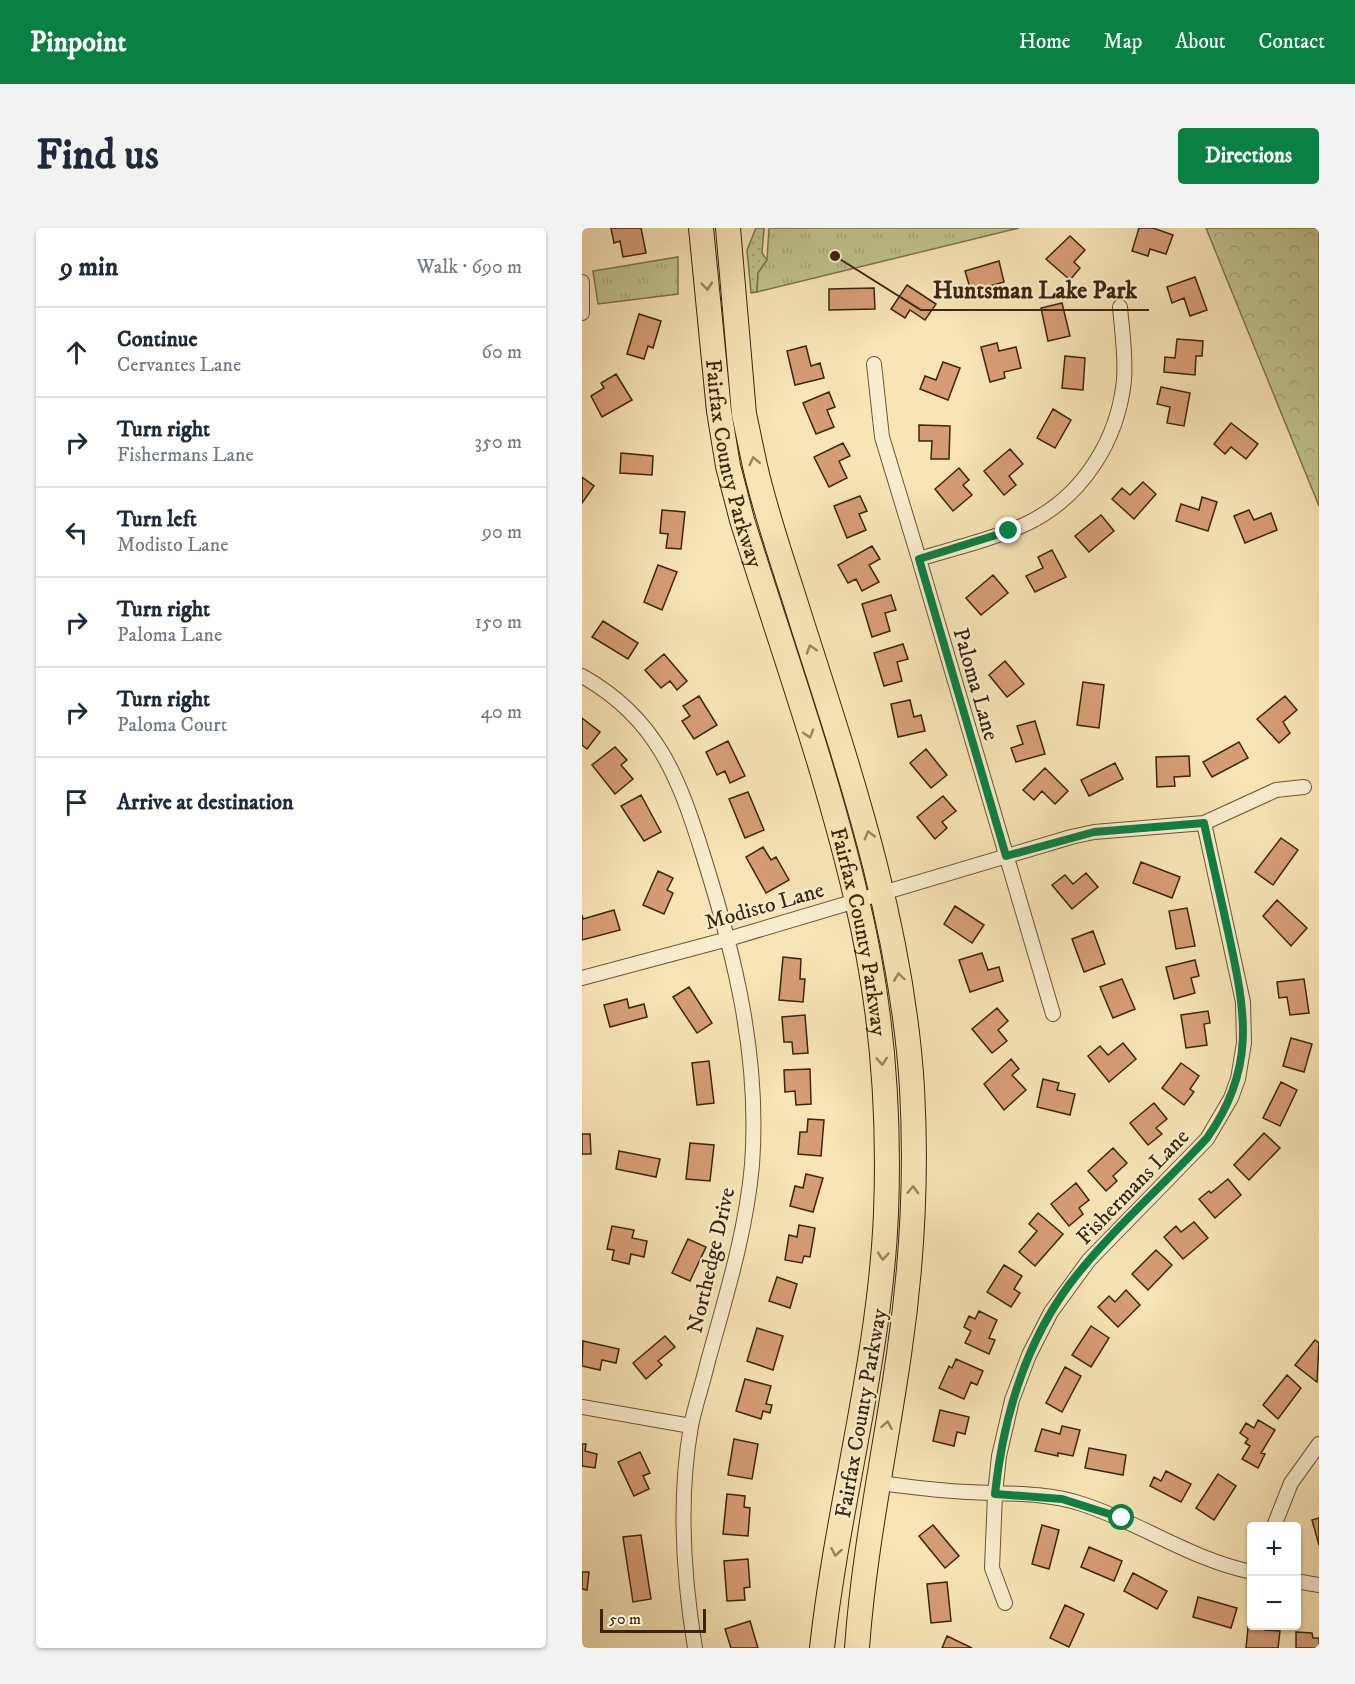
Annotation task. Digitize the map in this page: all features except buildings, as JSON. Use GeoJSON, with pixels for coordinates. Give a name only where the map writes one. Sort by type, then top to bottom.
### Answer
{"type":"FeatureCollection","features":[{"type":"Feature","properties":{"kind":"highway","name":"Fairfax County Parkway"},"geometry":{"type":"LineString","coordinates":[[701,228],[718,411],[734,490],[839,830],[857,900],[881,1048],[886,1137],[886,1213],[876,1327],[822,1648]]}},
{"type":"Feature","properties":{"kind":"highway","name":"Fairfax County Parkway"},"geometry":{"type":"LineString","coordinates":[[728,228],[743,405],[755,466],[857,796],[883,892],[898,967],[908,1046],[914,1161],[908,1280],[865,1564],[857,1648]]}},
{"type":"Feature","properties":{"kind":"street"},"geometry":{"type":"LineString","coordinates":[[582,282],[582,313]]}},
{"type":"Feature","properties":{"kind":"street"},"geometry":{"type":"LineString","coordinates":[[919,559],[1030,522],[1065,497],[1084,478],[1111,434],[1120,406],[1124,364],[1120,307]]}},
{"type":"Feature","properties":{"kind":"street","name":"Paloma Lane"},"geometry":{"type":"LineString","coordinates":[[874,364],[882,437],[1053,1014]]}},
{"type":"Feature","properties":{"kind":"street","name":"Northedge Drive"},"geometry":{"type":"LineString","coordinates":[[582,676],[615,699],[642,725],[673,770],[686,800],[728,939],[738,978],[750,1045],[754,1123],[752,1166],[741,1236],[691,1426],[684,1491],[683,1546],[695,1648]]}},
{"type":"Feature","properties":{"kind":"street","name":"Modisto Lane"},"geometry":{"type":"LineString","coordinates":[[582,978],[728,939],[1094,832],[1204,823],[1276,790],[1304,788]]}},
{"type":"Feature","properties":{"kind":"street","name":"Fishermans Lane"},"geometry":{"type":"LineString","coordinates":[[1005,1603],[992,1568],[995,1494],[999,1456],[1012,1400],[1029,1355],[1051,1312],[1089,1260],[1207,1138],[1231,1098],[1238,1079],[1245,1043],[1243,1002],[1204,823]]}},
{"type":"Feature","properties":{"kind":"street"},"geometry":{"type":"LineString","coordinates":[[582,1407],[691,1426]]}},
{"type":"Feature","properties":{"kind":"street"},"geometry":{"type":"LineString","coordinates":[[1276,1522],[1291,1483],[1319,1444]]}},
{"type":"Feature","properties":{"kind":"street"},"geometry":{"type":"LineString","coordinates":[[877,1483],[1030,1495],[1081,1504],[1122,1518],[1223,1564],[1247,1571]]}},
{"type":"Feature","properties":{"kind":"street"},"geometry":{"type":"LineString","coordinates":[[1301,1582],[1319,1585]]}},
{"type":"Feature","properties":{"kind":"green space"},"geometry":{"type":"Polygon","coordinates":[[[756,228],[764,228],[762,253],[767,260],[758,273],[757,292],[751,293],[747,250],[756,228]]]}},
{"type":"Feature","properties":{"kind":"green space"},"geometry":{"type":"Polygon","coordinates":[[[769,228],[1019,228],[757,292],[758,273],[767,260],[769,228]]]}},
{"type":"Feature","properties":{"kind":"green space"},"geometry":{"type":"Polygon","coordinates":[[[1206,228],[1319,228],[1319,506],[1206,228]]]}},
{"type":"Feature","properties":{"kind":"green space"},"geometry":{"type":"Polygon","coordinates":[[[678,257],[678,294],[598,304],[593,271],[678,257]]]}},
{"type":"Feature","properties":{"kind":"place","name":"Huntsman Lake Park"},"geometry":{"type":"Point","coordinates":[835,256]}},
{"type":"Feature","properties":{"kind":"route"},"geometry":{"type":"LineString","coordinates":[[1009,531],[919,559],[1006,856],[1094,832],[1204,823],[1243,1002],[1245,1043],[1238,1079],[1217,1124],[1183,1164],[1089,1260],[1069,1285],[1051,1312],[1029,1355],[1012,1400],[999,1456],[995,1494],[1062,1499],[1122,1518]]}}]}
